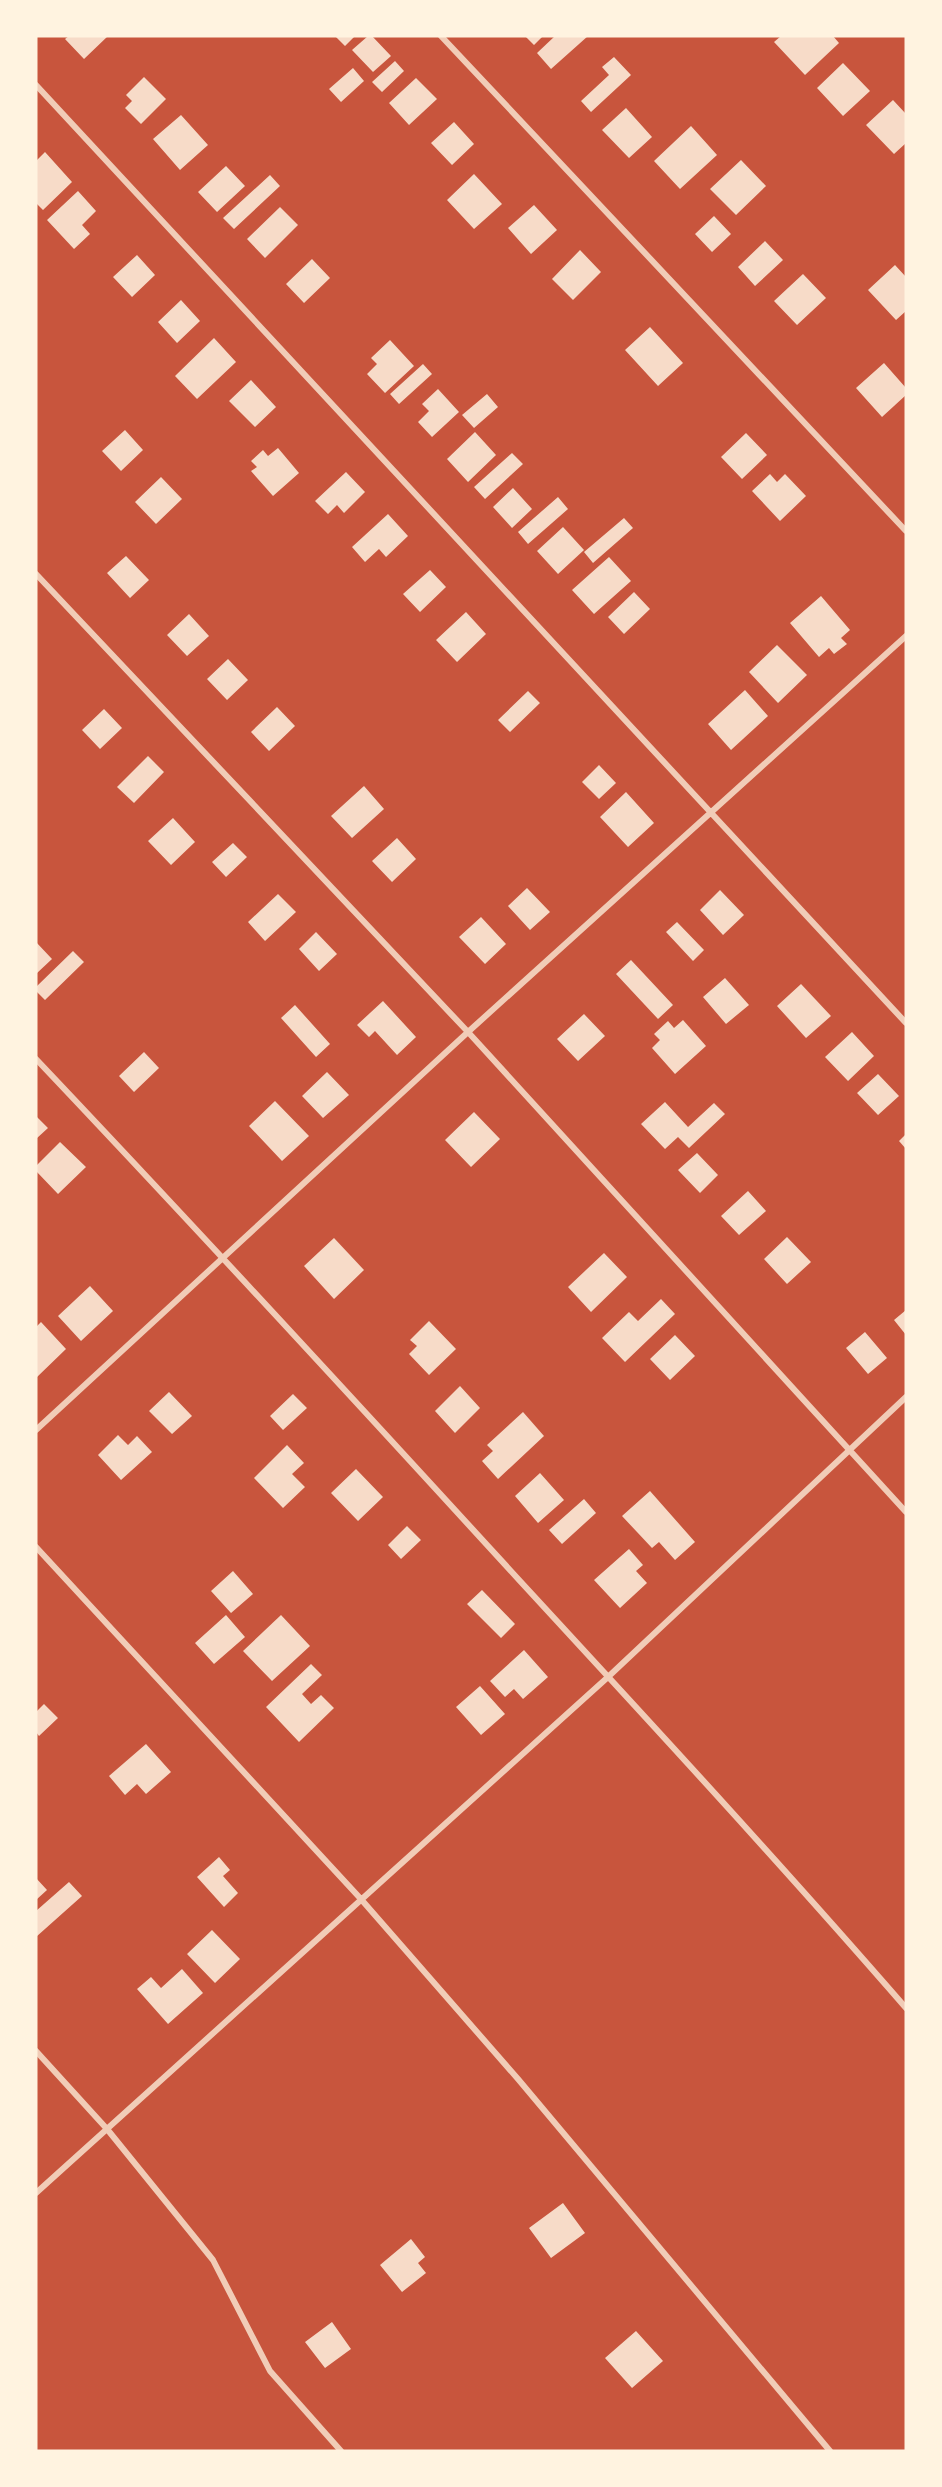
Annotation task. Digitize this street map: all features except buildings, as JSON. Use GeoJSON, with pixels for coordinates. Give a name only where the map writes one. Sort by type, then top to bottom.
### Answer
{"type":"FeatureCollection","features":[{"type":"Feature","properties":{"kind":"street"},"geometry":{"type":"LineString","coordinates":[[441,36],[906,531]]}},
{"type":"Feature","properties":{"kind":"street"},"geometry":{"type":"LineString","coordinates":[[36,85],[713,812],[906,1023]]}},
{"type":"Feature","properties":{"kind":"street"},"geometry":{"type":"LineString","coordinates":[[36,574],[468,1032],[906,1512]]}},
{"type":"Feature","properties":{"kind":"street"},"geometry":{"type":"LineString","coordinates":[[36,1430],[468,1032],[906,636]]}},
{"type":"Feature","properties":{"kind":"street"},"geometry":{"type":"LineString","coordinates":[[36,1059],[224,1257],[801,1888],[906,2008]]}},
{"type":"Feature","properties":{"kind":"street"},"geometry":{"type":"LineString","coordinates":[[36,2193],[360,1898],[609,1677],[906,1397]]}},
{"type":"Feature","properties":{"kind":"street"},"geometry":{"type":"LineString","coordinates":[[36,1547],[360,1898],[518,2079],[830,2451]]}},
{"type":"Feature","properties":{"kind":"street"},"geometry":{"type":"LineString","coordinates":[[36,2051],[107,2129],[213,2260],[270,2371],[341,2451]]}}]}
